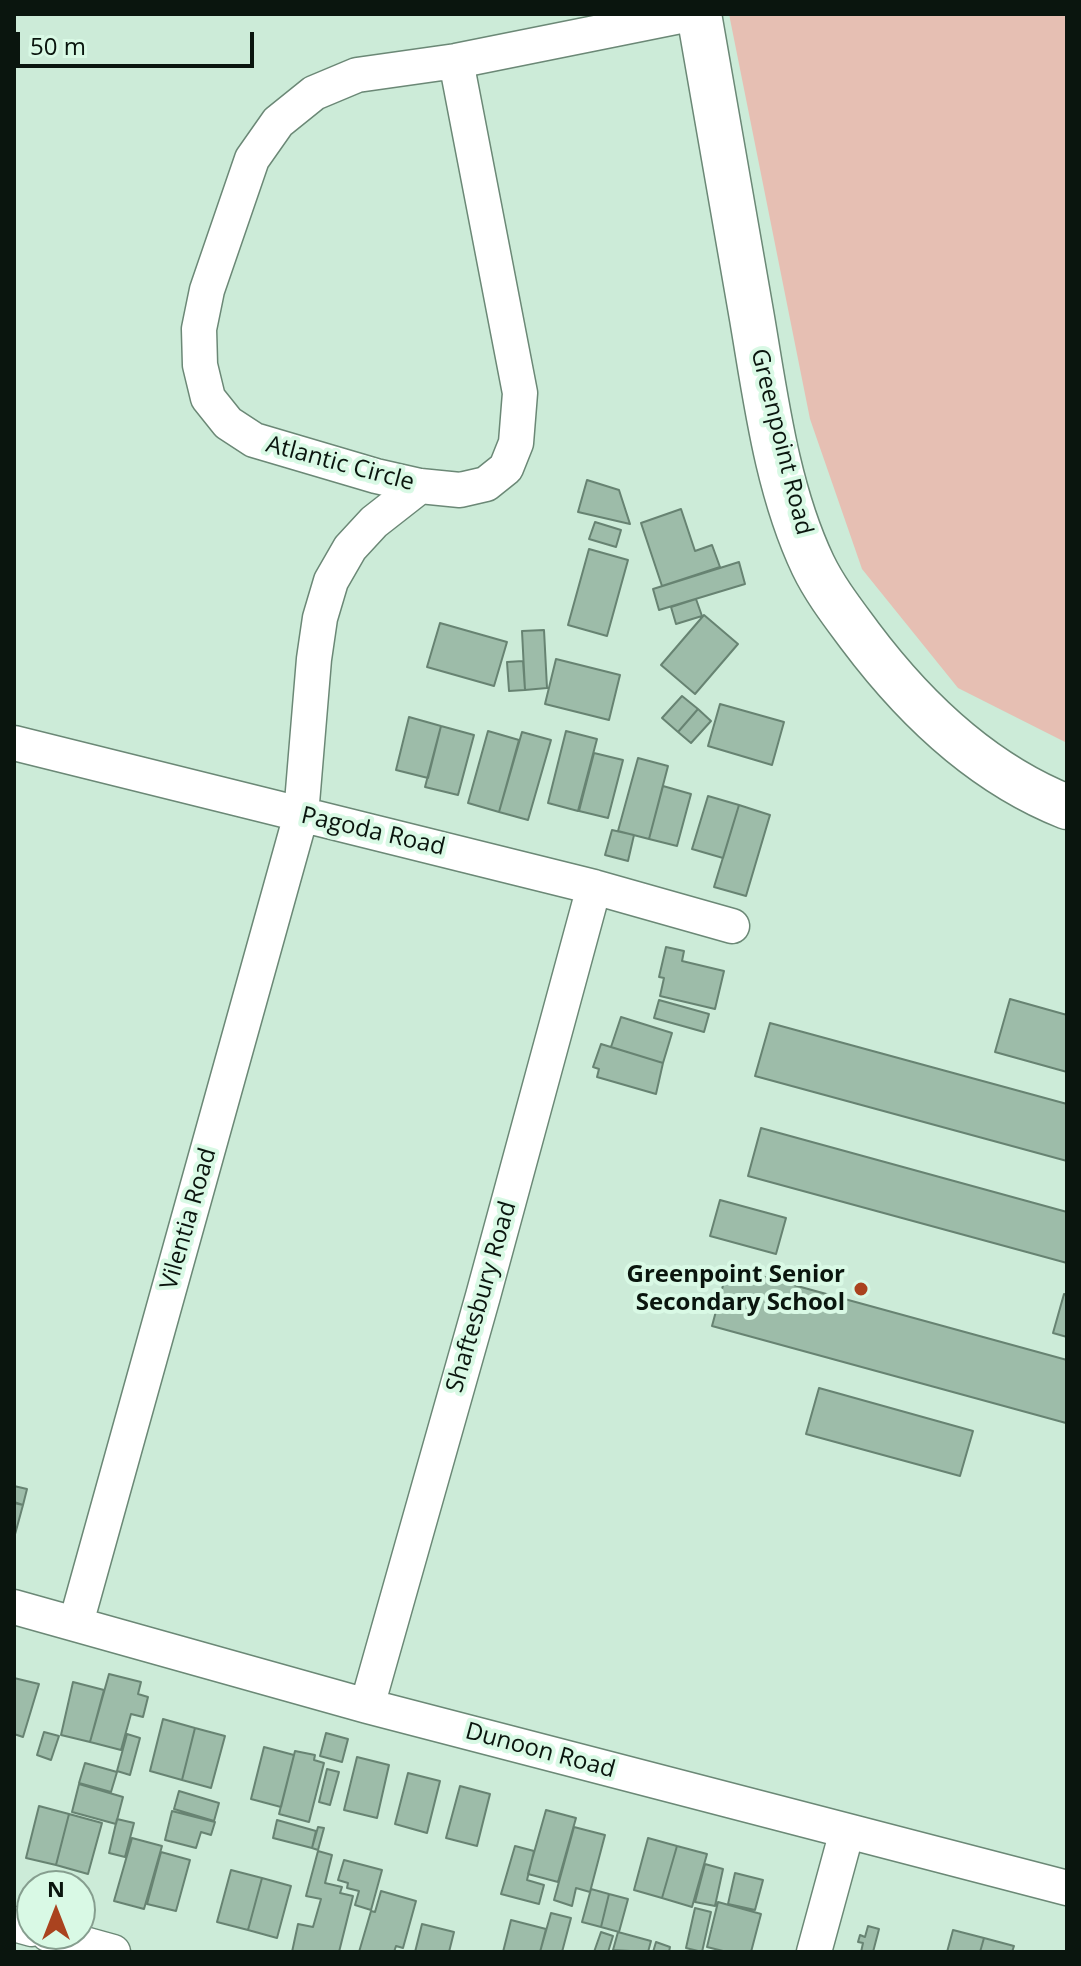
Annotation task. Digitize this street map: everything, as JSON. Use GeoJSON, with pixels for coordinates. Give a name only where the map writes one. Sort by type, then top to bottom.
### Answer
{"type":"FeatureCollection","features":[{"type":"Feature","properties":{"kind":"street","name":"Atlantic Circle"},"geometry":{"type":"LineString","coordinates":[[456,61],[520,393],[516,443],[506,468],[486,484],[460,490],[420,486],[254,440],[228,423],[208,398],[200,365],[199,329],[207,290],[252,159],[278,122],[314,93],[357,75],[456,61],[690,14]]}},
{"type":"Feature","properties":{"kind":"street","name":"Greenpoint Road"},"geometry":{"type":"LineString","coordinates":[[699,14],[765,392],[794,513],[814,566],[841,611],[875,656],[931,720],[987,764],[1067,807]]}},
{"type":"Feature","properties":{"kind":"street","name":"Vilentia Road"},"geometry":{"type":"LineString","coordinates":[[76,1623],[301,815],[314,659],[320,618],[331,581],[358,539],[374,522],[420,486]]}},
{"type":"Feature","properties":{"kind":"street","name":"Pagoda Road"},"geometry":{"type":"LineString","coordinates":[[14,743],[594,887],[732,926]]}},
{"type":"Feature","properties":{"kind":"street","name":"Shaftesbury Road"},"geometry":{"type":"LineString","coordinates":[[367,1706],[479,1311],[594,887]]}},
{"type":"Feature","properties":{"kind":"street","name":"Dunoon Road"},"geometry":{"type":"LineString","coordinates":[[14,1607],[367,1706],[1067,1888]]}},
{"type":"Feature","properties":{"kind":"street"},"geometry":{"type":"LineString","coordinates":[[814,1952],[847,1831]]}},
{"type":"Feature","properties":{"kind":"shaded area"},"geometry":{"type":"Polygon","coordinates":[[[729,14],[1067,14],[1067,743],[958,688],[862,569],[810,419],[729,14]]]}},
{"type":"Feature","properties":{"kind":"building"},"geometry":{"type":"Polygon","coordinates":[[[587,480],[619,490],[630,524],[578,512],[587,480]]]}},
{"type":"Feature","properties":{"kind":"building"},"geometry":{"type":"Polygon","coordinates":[[[681,509],[695,551],[712,545],[720,567],[662,586],[641,523],[681,509]]]}},
{"type":"Feature","properties":{"kind":"building"},"geometry":{"type":"Polygon","coordinates":[[[595,522],[621,530],[616,547],[589,539],[595,522]]]}},
{"type":"Feature","properties":{"kind":"building"},"geometry":{"type":"Polygon","coordinates":[[[589,549],[628,560],[607,636],[568,625],[589,549]]]}},
{"type":"Feature","properties":{"kind":"building"},"geometry":{"type":"Polygon","coordinates":[[[739,562],[745,584],[659,610],[653,589],[739,562]]]}},
{"type":"Feature","properties":{"kind":"building"},"geometry":{"type":"Polygon","coordinates":[[[696,599],[702,616],[676,624],[671,607],[696,599]]]}},
{"type":"Feature","properties":{"kind":"building"},"geometry":{"type":"Polygon","coordinates":[[[704,615],[738,644],[695,694],[661,665],[704,615]]]}},
{"type":"Feature","properties":{"kind":"building"},"geometry":{"type":"Polygon","coordinates":[[[440,623],[507,642],[494,686],[427,667],[440,623]]]}},
{"type":"Feature","properties":{"kind":"building"},"geometry":{"type":"Polygon","coordinates":[[[544,630],[547,688],[525,690],[522,631],[544,630]]]}},
{"type":"Feature","properties":{"kind":"building"},"geometry":{"type":"Polygon","coordinates":[[[556,659],[620,675],[609,720],[545,704],[556,659]]]}},
{"type":"Feature","properties":{"kind":"building"},"geometry":{"type":"Polygon","coordinates":[[[523,661],[525,690],[509,691],[507,662],[523,661]]]}},
{"type":"Feature","properties":{"kind":"building"},"geometry":{"type":"Polygon","coordinates":[[[682,696],[698,709],[678,732],[662,718],[682,696]]]}},
{"type":"Feature","properties":{"kind":"building"},"geometry":{"type":"Polygon","coordinates":[[[720,704],[784,722],[772,765],[708,746],[720,704]]]}},
{"type":"Feature","properties":{"kind":"building"},"geometry":{"type":"Polygon","coordinates":[[[698,709],[711,721],[691,743],[678,732],[698,709]]]}},
{"type":"Feature","properties":{"kind":"building"},"geometry":{"type":"Polygon","coordinates":[[[409,717],[441,726],[428,778],[396,770],[409,717]]]}},
{"type":"Feature","properties":{"kind":"building"},"geometry":{"type":"Polygon","coordinates":[[[441,726],[474,735],[458,795],[425,787],[441,726]]]}},
{"type":"Feature","properties":{"kind":"building"},"geometry":{"type":"Polygon","coordinates":[[[488,731],[519,740],[499,812],[468,803],[488,731]]]}},
{"type":"Feature","properties":{"kind":"building"},"geometry":{"type":"Polygon","coordinates":[[[566,731],[597,739],[578,811],[548,803],[566,731]]]}},
{"type":"Feature","properties":{"kind":"building"},"geometry":{"type":"Polygon","coordinates":[[[522,732],[551,740],[528,820],[499,812],[522,732]]]}},
{"type":"Feature","properties":{"kind":"building"},"geometry":{"type":"Polygon","coordinates":[[[594,753],[623,760],[608,818],[579,811],[594,753]]]}},
{"type":"Feature","properties":{"kind":"building"},"geometry":{"type":"Polygon","coordinates":[[[638,758],[668,766],[649,839],[618,831],[638,758]]]}},
{"type":"Feature","properties":{"kind":"building"},"geometry":{"type":"Polygon","coordinates":[[[663,786],[691,794],[677,846],[649,839],[663,786]]]}},
{"type":"Feature","properties":{"kind":"building"},"geometry":{"type":"Polygon","coordinates":[[[708,796],[739,805],[723,858],[692,849],[708,796]]]}},
{"type":"Feature","properties":{"kind":"building"},"geometry":{"type":"Polygon","coordinates":[[[739,805],[770,815],[746,896],[714,887],[739,805]]]}},
{"type":"Feature","properties":{"kind":"building"},"geometry":{"type":"Polygon","coordinates":[[[612,830],[634,835],[628,861],[605,855],[612,830]]]}},
{"type":"Feature","properties":{"kind":"building"},"geometry":{"type":"Polygon","coordinates":[[[666,947],[684,951],[682,961],[724,971],[715,1009],[660,996],[664,978],[659,977],[666,947]]]}},
{"type":"Feature","properties":{"kind":"building"},"geometry":{"type":"Polygon","coordinates":[[[1010,999],[1067,1015],[1067,1072],[995,1052],[1010,999]]]}},
{"type":"Feature","properties":{"kind":"building"},"geometry":{"type":"Polygon","coordinates":[[[659,1000],[709,1014],[704,1032],[654,1018],[659,1000]]]}},
{"type":"Feature","properties":{"kind":"building"},"geometry":{"type":"Polygon","coordinates":[[[621,1017],[672,1033],[663,1063],[611,1047],[621,1017]]]}},
{"type":"Feature","properties":{"kind":"building"},"geometry":{"type":"Polygon","coordinates":[[[770,1023],[1067,1104],[1067,1161],[755,1076],[770,1023]]]}},
{"type":"Feature","properties":{"kind":"building"},"geometry":{"type":"Polygon","coordinates":[[[601,1044],[663,1063],[656,1094],[597,1077],[599,1069],[593,1067],[601,1044]]]}},
{"type":"Feature","properties":{"kind":"building"},"geometry":{"type":"Polygon","coordinates":[[[761,1128],[1067,1212],[1067,1263],[748,1176],[761,1128]]]}},
{"type":"Feature","properties":{"kind":"building"},"geometry":{"type":"Polygon","coordinates":[[[720,1200],[786,1218],[776,1254],[710,1236],[720,1200]]]}},
{"type":"Feature","properties":{"kind":"building"},"geometry":{"type":"Polygon","coordinates":[[[728,1267],[1067,1360],[1066,1423],[712,1326],[728,1267]]]}},
{"type":"Feature","properties":{"kind":"building"},"geometry":{"type":"Polygon","coordinates":[[[1064,1294],[1067,1295],[1067,1337],[1053,1333],[1064,1294]]]}},
{"type":"Feature","properties":{"kind":"building"},"geometry":{"type":"Polygon","coordinates":[[[819,1388],[973,1431],[960,1476],[806,1434],[819,1388]]]}},
{"type":"Feature","properties":{"kind":"building"},"geometry":{"type":"Polygon","coordinates":[[[14,1486],[27,1489],[23,1505],[14,1502],[14,1486]]]}},
{"type":"Feature","properties":{"kind":"building"},"geometry":{"type":"Polygon","coordinates":[[[14,1503],[23,1505],[14,1538],[14,1503]]]}},
{"type":"Feature","properties":{"kind":"building"},"geometry":{"type":"Polygon","coordinates":[[[109,1674],[141,1682],[138,1694],[148,1697],[143,1717],[131,1714],[121,1750],[90,1742],[109,1674]]]}},
{"type":"Feature","properties":{"kind":"building"},"geometry":{"type":"Polygon","coordinates":[[[14,1678],[39,1684],[23,1737],[14,1734],[14,1678]]]}},
{"type":"Feature","properties":{"kind":"building"},"geometry":{"type":"Polygon","coordinates":[[[73,1682],[104,1690],[90,1742],[61,1735],[73,1682]]]}},
{"type":"Feature","properties":{"kind":"building"},"geometry":{"type":"Polygon","coordinates":[[[163,1719],[195,1728],[182,1780],[150,1771],[163,1719]]]}},
{"type":"Feature","properties":{"kind":"building"},"geometry":{"type":"Polygon","coordinates":[[[195,1728],[225,1736],[211,1788],[182,1780],[195,1728]]]}},
{"type":"Feature","properties":{"kind":"building"},"geometry":{"type":"Polygon","coordinates":[[[44,1732],[59,1736],[51,1760],[37,1755],[44,1732]]]}},
{"type":"Feature","properties":{"kind":"building"},"geometry":{"type":"Polygon","coordinates":[[[326,1733],[348,1739],[342,1762],[320,1756],[326,1733]]]}},
{"type":"Feature","properties":{"kind":"building"},"geometry":{"type":"Polygon","coordinates":[[[127,1734],[140,1738],[130,1775],[117,1771],[127,1734]]]}},
{"type":"Feature","properties":{"kind":"building"},"geometry":{"type":"Polygon","coordinates":[[[264,1747],[294,1755],[281,1807],[251,1799],[264,1747]]]}},
{"type":"Feature","properties":{"kind":"building"},"geometry":{"type":"Polygon","coordinates":[[[295,1751],[315,1755],[314,1760],[324,1763],[309,1822],[279,1814],[295,1751]]]}},
{"type":"Feature","properties":{"kind":"building"},"geometry":{"type":"Polygon","coordinates":[[[357,1757],[389,1765],[377,1818],[344,1810],[357,1757]]]}},
{"type":"Feature","properties":{"kind":"building"},"geometry":{"type":"Polygon","coordinates":[[[85,1763],[117,1772],[111,1792],[79,1783],[85,1763]]]}},
{"type":"Feature","properties":{"kind":"building"},"geometry":{"type":"Polygon","coordinates":[[[327,1769],[339,1772],[330,1805],[319,1802],[327,1769]]]}},
{"type":"Feature","properties":{"kind":"building"},"geometry":{"type":"Polygon","coordinates":[[[408,1773],[440,1781],[427,1833],[395,1824],[408,1773]]]}},
{"type":"Feature","properties":{"kind":"building"},"geometry":{"type":"Polygon","coordinates":[[[79,1784],[123,1797],[116,1824],[72,1812],[79,1784]]]}},
{"type":"Feature","properties":{"kind":"building"},"geometry":{"type":"Polygon","coordinates":[[[460,1786],[490,1794],[477,1846],[446,1838],[460,1786]]]}},
{"type":"Feature","properties":{"kind":"building"},"geometry":{"type":"Polygon","coordinates":[[[179,1791],[219,1803],[214,1821],[174,1809],[179,1791]]]}},
{"type":"Feature","properties":{"kind":"building"},"geometry":{"type":"Polygon","coordinates":[[[39,1806],[69,1814],[56,1865],[26,1858],[39,1806]]]}},
{"type":"Feature","properties":{"kind":"building"},"geometry":{"type":"Polygon","coordinates":[[[546,1810],[576,1818],[558,1882],[528,1874],[546,1810]]]}},
{"type":"Feature","properties":{"kind":"building"},"geometry":{"type":"Polygon","coordinates":[[[172,1811],[215,1822],[211,1835],[201,1832],[196,1848],[165,1840],[172,1811]]]}},
{"type":"Feature","properties":{"kind":"building"},"geometry":{"type":"Polygon","coordinates":[[[69,1814],[102,1823],[89,1870],[56,1865],[69,1814]]]}},
{"type":"Feature","properties":{"kind":"building"},"geometry":{"type":"Polygon","coordinates":[[[117,1819],[134,1823],[125,1857],[109,1853],[117,1819]]]}},
{"type":"Feature","properties":{"kind":"building"},"geometry":{"type":"Polygon","coordinates":[[[277,1820],[316,1831],[312,1848],[273,1838],[277,1820]]]}},
{"type":"Feature","properties":{"kind":"building"},"geometry":{"type":"Polygon","coordinates":[[[318,1827],[324,1828],[318,1850],[312,1848],[318,1827]]]}},
{"type":"Feature","properties":{"kind":"building"},"geometry":{"type":"Polygon","coordinates":[[[574,1827],[605,1835],[590,1892],[576,1888],[572,1906],[554,1900],[574,1827]]]}},
{"type":"Feature","properties":{"kind":"building"},"geometry":{"type":"Polygon","coordinates":[[[132,1838],[162,1846],[144,1909],[114,1901],[132,1838]]]}},
{"type":"Feature","properties":{"kind":"building"},"geometry":{"type":"Polygon","coordinates":[[[648,1838],[677,1846],[662,1898],[634,1890],[648,1838]]]}},
{"type":"Feature","properties":{"kind":"building"},"geometry":{"type":"Polygon","coordinates":[[[515,1846],[534,1851],[527,1880],[544,1885],[539,1904],[501,1894],[515,1846]]]}},
{"type":"Feature","properties":{"kind":"building"},"geometry":{"type":"Polygon","coordinates":[[[677,1846],[707,1854],[692,1907],[662,1898],[677,1846]]]}},
{"type":"Feature","properties":{"kind":"building"},"geometry":{"type":"Polygon","coordinates":[[[318,1851],[332,1855],[325,1883],[342,1887],[340,1893],[353,1896],[339,1952],[292,1952],[298,1924],[313,1927],[321,1899],[306,1896],[318,1851]]]}},
{"type":"Feature","properties":{"kind":"building"},"geometry":{"type":"Polygon","coordinates":[[[161,1852],[190,1860],[176,1911],[147,1904],[161,1852]]]}},
{"type":"Feature","properties":{"kind":"building"},"geometry":{"type":"Polygon","coordinates":[[[344,1860],[382,1870],[371,1910],[355,1905],[359,1891],[347,1888],[348,1883],[338,1880],[344,1860]]]}},
{"type":"Feature","properties":{"kind":"building"},"geometry":{"type":"Polygon","coordinates":[[[705,1864],[723,1869],[715,1906],[695,1902],[705,1864]]]}},
{"type":"Feature","properties":{"kind":"building"},"geometry":{"type":"Polygon","coordinates":[[[231,1870],[262,1878],[248,1930],[217,1922],[231,1870]]]}},
{"type":"Feature","properties":{"kind":"building"},"geometry":{"type":"Polygon","coordinates":[[[735,1873],[763,1880],[755,1910],[728,1904],[735,1873]]]}},
{"type":"Feature","properties":{"kind":"building"},"geometry":{"type":"Polygon","coordinates":[[[262,1878],[291,1886],[277,1938],[248,1930],[262,1878]]]}},
{"type":"Feature","properties":{"kind":"building"},"geometry":{"type":"Polygon","coordinates":[[[591,1889],[609,1894],[601,1927],[582,1922],[591,1889]]]}},
{"type":"Feature","properties":{"kind":"building"},"geometry":{"type":"Polygon","coordinates":[[[381,1891],[416,1901],[403,1948],[396,1946],[394,1952],[359,1952],[371,1911],[375,1912],[381,1891]]]}},
{"type":"Feature","properties":{"kind":"building"},"geometry":{"type":"Polygon","coordinates":[[[609,1894],[628,1899],[619,1932],[601,1927],[609,1894]]]}},
{"type":"Feature","properties":{"kind":"building"},"geometry":{"type":"Polygon","coordinates":[[[718,1902],[761,1914],[751,1952],[727,1952],[707,1947],[718,1902]]]}},
{"type":"Feature","properties":{"kind":"building"},"geometry":{"type":"Polygon","coordinates":[[[695,1908],[711,1912],[702,1952],[686,1948],[695,1908]]]}},
{"type":"Feature","properties":{"kind":"building"},"geometry":{"type":"Polygon","coordinates":[[[551,1913],[571,1918],[562,1952],[540,1952],[551,1913]]]}},
{"type":"Feature","properties":{"kind":"building"},"geometry":{"type":"Polygon","coordinates":[[[511,1920],[546,1929],[540,1952],[503,1952],[511,1920]]]}},
{"type":"Feature","properties":{"kind":"building"},"geometry":{"type":"Polygon","coordinates":[[[422,1924],[454,1932],[449,1952],[415,1952],[422,1924]]]}},
{"type":"Feature","properties":{"kind":"building"},"geometry":{"type":"Polygon","coordinates":[[[868,1926],[879,1929],[873,1952],[861,1952],[863,1943],[858,1942],[860,1935],[865,1937],[868,1926]]]}},
{"type":"Feature","properties":{"kind":"building"},"geometry":{"type":"Polygon","coordinates":[[[953,1930],[984,1938],[980,1952],[947,1952],[953,1930]]]}},
{"type":"Feature","properties":{"kind":"building"},"geometry":{"type":"Polygon","coordinates":[[[601,1932],[613,1936],[608,1952],[594,1952],[601,1932]]]}},
{"type":"Feature","properties":{"kind":"building"},"geometry":{"type":"Polygon","coordinates":[[[618,1932],[651,1941],[648,1952],[613,1950],[618,1932]]]}},
{"type":"Feature","properties":{"kind":"building"},"geometry":{"type":"Polygon","coordinates":[[[984,1938],[1014,1946],[1012,1952],[980,1952],[984,1938]]]}},
{"type":"Feature","properties":{"kind":"building"},"geometry":{"type":"Polygon","coordinates":[[[656,1942],[670,1947],[669,1952],[653,1952],[656,1942]]]}},
{"type":"Feature","properties":{"kind":"place","name":"Greenpoint Senior Secondary School"},"geometry":{"type":"Point","coordinates":[861,1289]}}]}
